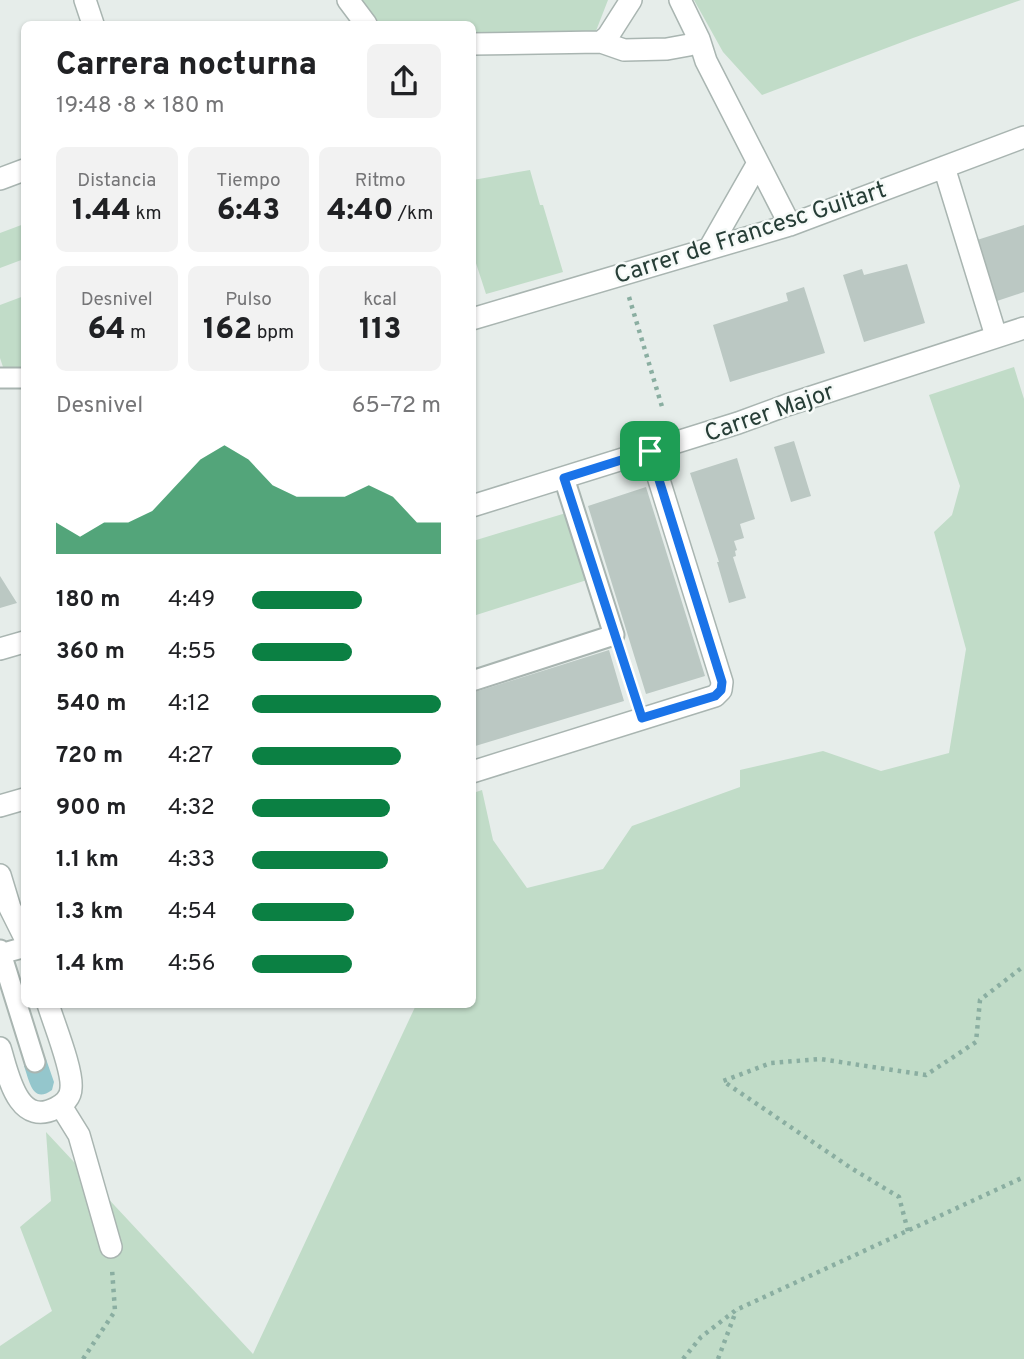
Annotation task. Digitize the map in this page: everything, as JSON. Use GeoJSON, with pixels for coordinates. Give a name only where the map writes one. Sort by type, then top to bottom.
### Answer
{"type":"FeatureCollection","features":[{"type":"Feature","properties":{"kind":"street"},"geometry":{"type":"LineString","coordinates":[[85,0],[92,21]]}},
{"type":"Feature","properties":{"kind":"street"},"geometry":{"type":"LineString","coordinates":[[348,0],[364,21]]}},
{"type":"Feature","properties":{"kind":"street"},"geometry":{"type":"LineString","coordinates":[[601,42],[608,36],[631,0]]}},
{"type":"Feature","properties":{"kind":"street"},"geometry":{"type":"LineString","coordinates":[[679,1],[699,39],[706,61],[790,225]]}},
{"type":"Feature","properties":{"kind":"street"},"geometry":{"type":"LineString","coordinates":[[476,44],[601,42],[624,50],[667,49],[689,45],[699,39]]}},
{"type":"Feature","properties":{"kind":"street","name":"Carrer de Francesc Guitart"},"geometry":{"type":"LineString","coordinates":[[476,315],[790,225],[1024,137]]}},
{"type":"Feature","properties":{"kind":"street"},"geometry":{"type":"LineString","coordinates":[[709,249],[758,163]]}},
{"type":"Feature","properties":{"kind":"street"},"geometry":{"type":"LineString","coordinates":[[944,167],[996,336]]}},
{"type":"Feature","properties":{"kind":"street"},"geometry":{"type":"LineString","coordinates":[[0,179],[21,171]]}},
{"type":"Feature","properties":{"kind":"street","name":"Carrer Major"},"geometry":{"type":"LineString","coordinates":[[476,505],[650,451],[1024,327]]}},
{"type":"Feature","properties":{"kind":"street"},"geometry":{"type":"LineString","coordinates":[[0,378],[21,379]]}},
{"type":"Feature","properties":{"kind":"street"},"geometry":{"type":"LineString","coordinates":[[476,771],[715,696],[721,690],[722,682],[650,451]]}},
{"type":"Feature","properties":{"kind":"street"},"geometry":{"type":"LineString","coordinates":[[476,680],[614,635],[564,478]]}},
{"type":"Feature","properties":{"kind":"street"},"geometry":{"type":"LineString","coordinates":[[0,649],[21,643]]}},
{"type":"Feature","properties":{"kind":"street"},"geometry":{"type":"LineString","coordinates":[[0,806],[21,800]]}},
{"type":"Feature","properties":{"kind":"street"},"geometry":{"type":"LineString","coordinates":[[0,875],[13,924],[0,953],[35,1062]]}},
{"type":"Feature","properties":{"kind":"street"},"geometry":{"type":"LineString","coordinates":[[0,1048],[15,1093],[24,1107],[42,1112],[61,1106],[71,1093],[71,1077],[49,1008]]}},
{"type":"Feature","properties":{"kind":"street"},"geometry":{"type":"LineString","coordinates":[[61,1106],[79,1135],[111,1247]]}},
{"type":"Feature","properties":{"kind":"path"},"geometry":{"type":"LineString","coordinates":[[622,275],[663,410]]}},
{"type":"Feature","properties":{"kind":"path"},"geometry":{"type":"LineString","coordinates":[[614,635],[642,718]]}},
{"type":"Feature","properties":{"kind":"path"},"geometry":{"type":"LineString","coordinates":[[908,1231],[899,1198],[723,1081],[771,1063],[820,1059],[926,1076],[976,1042],[980,1000],[1024,966]]}},
{"type":"Feature","properties":{"kind":"path"},"geometry":{"type":"LineString","coordinates":[[683,1359],[701,1337],[736,1310],[1024,1177]]}},
{"type":"Feature","properties":{"kind":"path"},"geometry":{"type":"LineString","coordinates":[[83,1359],[115,1311],[111,1247]]}},
{"type":"Feature","properties":{"kind":"path"},"geometry":{"type":"LineString","coordinates":[[718,1359],[736,1310]]}},
{"type":"Feature","properties":{"kind":"green space"},"geometry":{"type":"Polygon","coordinates":[[[350,0],[608,0],[594,36],[476,41],[476,21],[366,21],[350,0]]]}},
{"type":"Feature","properties":{"kind":"green space"},"geometry":{"type":"Polygon","coordinates":[[[694,0],[1021,0],[762,95],[723,52],[694,0]]]}},
{"type":"Feature","properties":{"kind":"green space"},"geometry":{"type":"Polygon","coordinates":[[[530,170],[563,272],[486,294],[476,263],[476,179],[530,170]]]}},
{"type":"Feature","properties":{"kind":"green space"},"geometry":{"type":"Polygon","coordinates":[[[21,225],[21,260],[0,268],[0,233],[21,225]]]}},
{"type":"Feature","properties":{"kind":"green space"},"geometry":{"type":"Polygon","coordinates":[[[21,297],[21,370],[4,370],[0,358],[0,305],[21,297]]]}},
{"type":"Feature","properties":{"kind":"green space"},"geometry":{"type":"Polygon","coordinates":[[[1014,367],[1024,399],[1024,1359],[0,1359],[0,1346],[52,1311],[20,1227],[51,1201],[46,1132],[253,1354],[415,1008],[476,1008],[476,792],[482,790],[493,840],[527,888],[603,869],[632,826],[740,787],[740,770],[823,751],[881,771],[949,753],[966,649],[934,532],[952,515],[960,486],[929,395],[1014,367]]]}},
{"type":"Feature","properties":{"kind":"green space"},"geometry":{"type":"Polygon","coordinates":[[[566,513],[587,580],[476,615],[476,540],[566,513]]]}},
{"type":"Feature","properties":{"kind":"water"},"geometry":{"type":"Polygon","coordinates":[[[46,1059],[54,1082],[52,1090],[40,1094],[32,1088],[24,1066],[46,1059]]]}},
{"type":"Feature","properties":{"kind":"building"},"geometry":{"type":"Polygon","coordinates":[[[1024,225],[1024,292],[994,302],[977,240],[1024,225]]]}},
{"type":"Feature","properties":{"kind":"building"},"geometry":{"type":"Polygon","coordinates":[[[907,264],[925,323],[864,342],[843,275],[862,269],[864,275],[907,264]]]}},
{"type":"Feature","properties":{"kind":"building"},"geometry":{"type":"Polygon","coordinates":[[[804,287],[825,353],[730,382],[713,325],[788,301],[786,293],[804,287]]]}},
{"type":"Feature","properties":{"kind":"building"},"geometry":{"type":"Polygon","coordinates":[[[794,441],[811,496],[791,502],[774,447],[794,441]]]}},
{"type":"Feature","properties":{"kind":"building"},"geometry":{"type":"Polygon","coordinates":[[[737,458],[755,519],[740,524],[744,538],[734,541],[737,550],[736,556],[733,557],[746,598],[729,603],[719,562],[690,473],[737,458]]]}},
{"type":"Feature","properties":{"kind":"building"},"geometry":{"type":"Polygon","coordinates":[[[646,487],[705,676],[646,694],[588,506],[646,487]]]}},
{"type":"Feature","properties":{"kind":"building"},"geometry":{"type":"Polygon","coordinates":[[[0,576],[17,603],[0,608],[0,576]]]}},
{"type":"Feature","properties":{"kind":"building"},"geometry":{"type":"Polygon","coordinates":[[[609,650],[624,701],[476,746],[476,692],[609,650]]]}},
{"type":"Feature","properties":{"kind":"route"},"geometry":{"type":"LineString","coordinates":[[650,451],[722,682],[721,690],[715,696],[642,718],[564,478],[650,451]]}}]}
